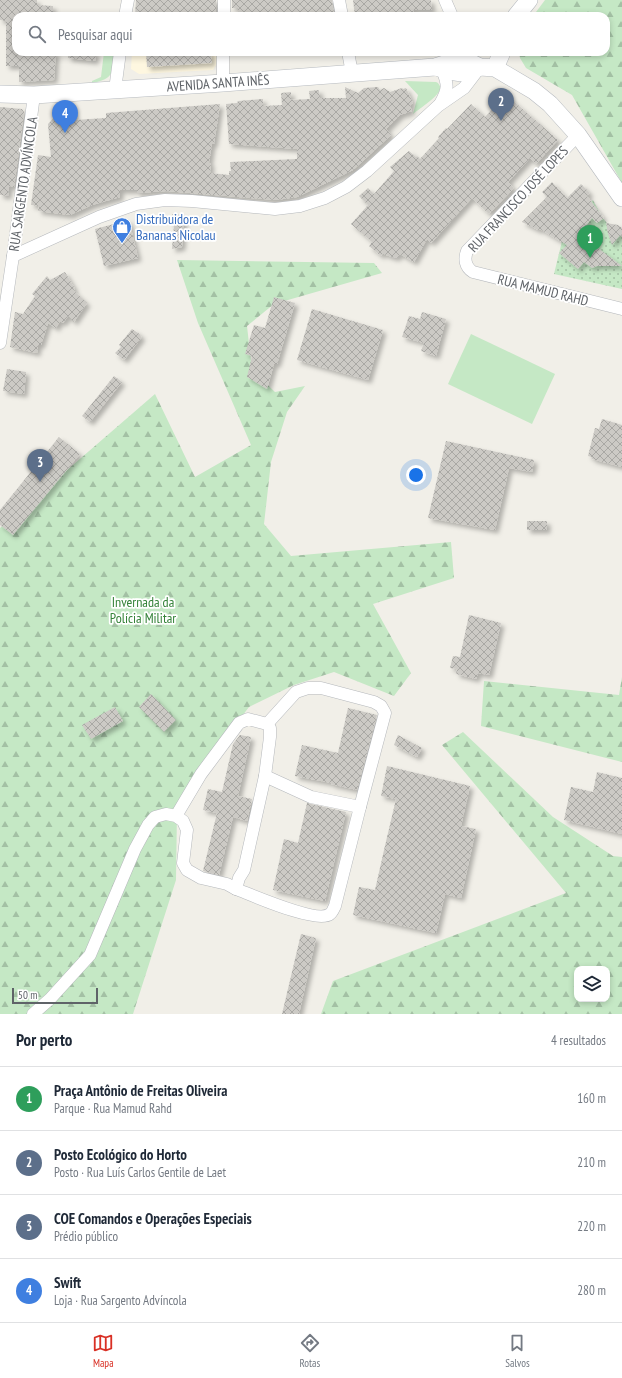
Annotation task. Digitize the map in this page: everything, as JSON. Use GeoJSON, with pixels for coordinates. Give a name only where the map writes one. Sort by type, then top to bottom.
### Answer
{"type":"FeatureCollection","features":[{"type":"Feature","properties":{"kind":"main road"},"geometry":{"type":"LineString","coordinates":[[519,12],[529,0]]}},
{"type":"Feature","properties":{"kind":"main road","name":"AVENIDA SANTA INÊS"},"geometry":{"type":"LineString","coordinates":[[438,68],[462,56],[468,61],[486,62]]}},
{"type":"Feature","properties":{"kind":"main road"},"geometry":{"type":"LineString","coordinates":[[496,56],[486,62],[534,91],[554,108],[578,135],[622,198]]}},
{"type":"Feature","properties":{"kind":"main road","name":"AVENIDA SANTA INÊS"},"geometry":{"type":"LineString","coordinates":[[0,94],[34,95],[438,68],[466,73],[486,62]]}},
{"type":"Feature","properties":{"kind":"street"},"geometry":{"type":"LineString","coordinates":[[126,12],[128,0]]}},
{"type":"Feature","properties":{"kind":"street"},"geometry":{"type":"LineString","coordinates":[[224,0],[224,12]]}},
{"type":"Feature","properties":{"kind":"street"},"geometry":{"type":"LineString","coordinates":[[339,0],[341,12]]}},
{"type":"Feature","properties":{"kind":"street"},"geometry":{"type":"LineString","coordinates":[[445,0],[450,12]]}},
{"type":"Feature","properties":{"kind":"street"},"geometry":{"type":"LineString","coordinates":[[115,90],[119,56]]}},
{"type":"Feature","properties":{"kind":"street"},"geometry":{"type":"LineString","coordinates":[[223,56],[223,83]]}},
{"type":"Feature","properties":{"kind":"street"},"geometry":{"type":"LineString","coordinates":[[349,56],[352,73]]}},
{"type":"Feature","properties":{"kind":"street"},"geometry":{"type":"LineString","coordinates":[[13,256],[99,216],[136,204],[165,200],[192,201],[275,209],[300,206],[325,198],[346,188],[367,171],[438,106],[464,88],[486,62]]}},
{"type":"Feature","properties":{"kind":"street"},"geometry":{"type":"LineString","coordinates":[[438,68],[446,78],[447,90],[438,106]]}},
{"type":"Feature","properties":{"kind":"street","name":"RUA SARGENTO ADVÍNCOLA"},"geometry":{"type":"LineString","coordinates":[[0,343],[34,95]]}},
{"type":"Feature","properties":{"kind":"street","name":"RUA FRANCISCO JOSÉ LOPES"},"geometry":{"type":"LineString","coordinates":[[467,267],[465,256],[467,251],[578,135]]}},
{"type":"Feature","properties":{"kind":"street","name":"RUA MAMUD RAHD"},"geometry":{"type":"LineString","coordinates":[[467,267],[474,272],[622,309]]}},
{"type":"Feature","properties":{"kind":"street"},"geometry":{"type":"LineString","coordinates":[[33,1014],[50,999],[90,955],[135,849],[148,825],[156,817],[166,814],[176,816],[183,821],[187,830],[183,863],[187,870],[201,878],[227,884],[236,889],[296,912],[324,916],[330,914],[335,906],[385,713],[381,706],[374,702],[321,688],[308,688],[296,692],[267,724]]}},
{"type":"Feature","properties":{"kind":"street"},"geometry":{"type":"LineString","coordinates":[[176,816],[201,774],[238,723],[248,719],[267,724],[270,728],[270,737],[265,776],[244,870],[239,878],[236,889]]}},
{"type":"Feature","properties":{"kind":"street"},"geometry":{"type":"LineString","coordinates":[[265,776],[311,797],[360,807]]}},
{"type":"Feature","properties":{"kind":"shaded area"},"geometry":{"type":"Polygon","coordinates":[[[132,56],[217,56],[216,65],[213,70],[139,74],[131,69],[132,56]]]}},
{"type":"Feature","properties":{"kind":"green space"},"geometry":{"type":"Polygon","coordinates":[[[545,0],[622,0],[622,183],[572,95],[526,68],[520,56],[610,56],[610,12],[536,12],[545,0]]]}},
{"type":"Feature","properties":{"kind":"green space"},"geometry":{"type":"Polygon","coordinates":[[[104,56],[114,56],[112,70],[109,77],[92,83],[92,81],[101,77],[104,56]]]}},
{"type":"Feature","properties":{"kind":"green space"},"geometry":{"type":"Polygon","coordinates":[[[405,81],[436,82],[440,86],[439,92],[433,99],[413,114],[418,95],[405,81]]]}},
{"type":"Feature","properties":{"kind":"green space"},"geometry":{"type":"Polygon","coordinates":[[[593,200],[602,217],[611,228],[622,237],[622,289],[554,274],[562,241],[569,222],[593,200]]]}},
{"type":"Feature","properties":{"kind":"green space","name":"Invernada da Polícia Militar"},"geometry":{"type":"Polygon","coordinates":[[[177,260],[374,263],[382,273],[274,304],[247,326],[252,370],[275,392],[305,386],[287,412],[271,462],[264,524],[291,556],[451,542],[454,578],[373,604],[411,673],[394,696],[334,672],[294,685],[249,707],[200,771],[177,810],[176,880],[133,1014],[0,1014],[0,528],[155,394],[195,477],[251,445],[198,323],[177,260]]]}},
{"type":"Feature","properties":{"kind":"green space"},"geometry":{"type":"Polygon","coordinates":[[[471,334],[555,374],[532,424],[448,384],[471,334]]]}},
{"type":"Feature","properties":{"kind":"green space"},"geometry":{"type":"Polygon","coordinates":[[[622,677],[622,762],[481,726],[484,681],[619,695],[622,677]]]}},
{"type":"Feature","properties":{"kind":"green space"},"geometry":{"type":"Polygon","coordinates":[[[463,732],[553,817],[613,856],[622,857],[622,1014],[321,1014],[333,981],[566,893],[442,745],[463,732]]]}},
{"type":"Feature","properties":{"kind":"building"},"geometry":{"type":"Polygon","coordinates":[[[0,0],[37,0],[37,5],[53,6],[53,12],[12,12],[12,56],[56,56],[54,80],[19,82],[19,66],[6,66],[6,21],[0,20],[0,0]]]}},
{"type":"Feature","properties":{"kind":"building"},"geometry":{"type":"Polygon","coordinates":[[[136,0],[216,0],[216,12],[135,12],[136,0]]]}},
{"type":"Feature","properties":{"kind":"building"},"geometry":{"type":"Polygon","coordinates":[[[232,0],[332,0],[334,12],[238,12],[238,8],[232,8],[232,0]]]}},
{"type":"Feature","properties":{"kind":"building"},"geometry":{"type":"Polygon","coordinates":[[[353,0],[431,0],[432,10],[413,10],[413,12],[354,12],[353,0]]]}},
{"type":"Feature","properties":{"kind":"building"},"geometry":{"type":"Polygon","coordinates":[[[68,56],[96,56],[95,61],[68,58],[68,56]]]}},
{"type":"Feature","properties":{"kind":"building"},"geometry":{"type":"Polygon","coordinates":[[[146,56],[211,56],[212,63],[147,67],[146,56]]]}},
{"type":"Feature","properties":{"kind":"building"},"geometry":{"type":"Polygon","coordinates":[[[345,87],[358,93],[364,88],[378,87],[380,90],[384,88],[390,92],[406,88],[413,103],[410,105],[412,111],[400,115],[386,129],[391,135],[353,170],[297,197],[276,200],[166,191],[137,193],[137,190],[120,190],[120,197],[92,205],[70,215],[38,211],[39,206],[31,205],[38,155],[51,157],[48,124],[55,116],[75,115],[76,120],[106,118],[106,113],[220,104],[214,144],[212,144],[209,163],[211,163],[210,173],[229,175],[229,171],[231,171],[230,162],[297,159],[297,149],[229,144],[226,104],[237,103],[238,101],[263,99],[263,106],[282,105],[281,93],[291,92],[291,100],[310,99],[309,91],[319,90],[320,98],[346,98],[345,87]]]}},
{"type":"Feature","properties":{"kind":"building"},"geometry":{"type":"Polygon","coordinates":[[[504,96],[510,98],[558,140],[536,164],[530,158],[508,182],[514,188],[489,214],[472,198],[431,243],[427,239],[414,262],[400,254],[396,258],[383,253],[381,256],[369,246],[372,242],[351,224],[368,205],[359,196],[368,188],[374,194],[394,171],[390,167],[409,151],[420,159],[446,128],[447,129],[471,104],[485,117],[504,96]]]}},
{"type":"Feature","properties":{"kind":"building"},"geometry":{"type":"Polygon","coordinates":[[[0,107],[22,109],[24,112],[14,187],[9,186],[8,196],[0,195],[0,107]]]}},
{"type":"Feature","properties":{"kind":"building"},"geometry":{"type":"Polygon","coordinates":[[[552,182],[567,198],[581,184],[590,193],[587,196],[604,218],[597,223],[592,218],[579,234],[622,266],[597,266],[592,268],[584,262],[578,269],[559,253],[567,245],[540,229],[538,230],[522,222],[547,197],[542,192],[552,182]]]}},
{"type":"Feature","properties":{"kind":"building"},"geometry":{"type":"Polygon","coordinates":[[[172,214],[184,215],[182,247],[172,249],[174,225],[171,224],[172,214]]]}},
{"type":"Feature","properties":{"kind":"building","name":"Distribuidora de Bananas Nicolau"},"geometry":{"type":"Polygon","coordinates":[[[129,220],[138,258],[104,266],[95,229],[129,220]]]}},
{"type":"Feature","properties":{"kind":"building"},"geometry":{"type":"Polygon","coordinates":[[[606,223],[618,225],[622,228],[622,233],[612,245],[608,234],[606,223]]]}},
{"type":"Feature","properties":{"kind":"building"},"geometry":{"type":"Polygon","coordinates":[[[65,272],[75,289],[73,290],[87,303],[74,322],[68,316],[63,323],[60,321],[56,328],[48,323],[41,345],[38,345],[37,353],[10,347],[15,312],[23,314],[35,296],[32,294],[47,276],[50,280],[65,272]]]}},
{"type":"Feature","properties":{"kind":"building"},"geometry":{"type":"Polygon","coordinates":[[[274,297],[295,303],[277,364],[274,364],[267,389],[247,377],[252,356],[245,354],[254,325],[265,328],[274,297]]]}},
{"type":"Feature","properties":{"kind":"building"},"geometry":{"type":"Polygon","coordinates":[[[312,309],[383,330],[368,380],[297,360],[312,309]]]}},
{"type":"Feature","properties":{"kind":"building"},"geometry":{"type":"Polygon","coordinates":[[[422,312],[446,319],[436,356],[421,351],[424,343],[402,337],[409,316],[420,319],[422,312]]]}},
{"type":"Feature","properties":{"kind":"building"},"geometry":{"type":"Polygon","coordinates":[[[132,329],[142,337],[124,360],[115,353],[121,347],[119,345],[132,329]]]}},
{"type":"Feature","properties":{"kind":"building"},"geometry":{"type":"Polygon","coordinates":[[[7,369],[26,372],[24,394],[3,391],[7,369]]]}},
{"type":"Feature","properties":{"kind":"building"},"geometry":{"type":"Polygon","coordinates":[[[114,376],[122,382],[90,422],[82,416],[114,376]]]}},
{"type":"Feature","properties":{"kind":"building"},"geometry":{"type":"Polygon","coordinates":[[[602,419],[622,425],[622,467],[592,459],[592,457],[588,456],[595,428],[599,429],[602,419]]]}},
{"type":"Feature","properties":{"kind":"building"},"geometry":{"type":"Polygon","coordinates":[[[59,437],[80,454],[13,535],[0,525],[0,510],[59,437]]]}},
{"type":"Feature","properties":{"kind":"building"},"geometry":{"type":"Polygon","coordinates":[[[446,441],[534,460],[532,472],[509,468],[495,530],[428,518],[446,441]]]}},
{"type":"Feature","properties":{"kind":"building"},"geometry":{"type":"Polygon","coordinates":[[[527,521],[547,521],[547,530],[527,530],[527,521]]]}},
{"type":"Feature","properties":{"kind":"building"},"geometry":{"type":"Polygon","coordinates":[[[469,615],[501,623],[489,675],[478,673],[476,679],[456,674],[457,669],[450,668],[453,656],[460,657],[469,615]]]}},
{"type":"Feature","properties":{"kind":"building"},"geometry":{"type":"Polygon","coordinates":[[[151,694],[176,720],[164,732],[139,707],[151,694]]]}},
{"type":"Feature","properties":{"kind":"building"},"geometry":{"type":"Polygon","coordinates":[[[115,707],[123,721],[91,739],[82,725],[115,707]]]}},
{"type":"Feature","properties":{"kind":"building"},"geometry":{"type":"Polygon","coordinates":[[[348,708],[377,715],[357,790],[331,784],[332,783],[295,776],[302,745],[338,753],[348,708]]]}},
{"type":"Feature","properties":{"kind":"building"},"geometry":{"type":"Polygon","coordinates":[[[240,735],[251,737],[238,796],[252,799],[247,821],[233,817],[219,875],[203,871],[217,813],[203,810],[208,789],[222,792],[233,744],[240,735]]]}},
{"type":"Feature","properties":{"kind":"building"},"geometry":{"type":"Polygon","coordinates":[[[398,735],[422,748],[417,757],[394,745],[398,735]]]}},
{"type":"Feature","properties":{"kind":"building"},"geometry":{"type":"Polygon","coordinates":[[[387,766],[470,786],[461,826],[476,829],[461,898],[445,894],[436,933],[353,915],[359,887],[375,890],[396,799],[381,796],[387,766]]]}},
{"type":"Feature","properties":{"kind":"building"},"geometry":{"type":"Polygon","coordinates":[[[597,772],[622,778],[622,834],[564,820],[571,787],[593,792],[597,772]]]}},
{"type":"Feature","properties":{"kind":"building"},"geometry":{"type":"Polygon","coordinates":[[[307,803],[346,812],[325,901],[273,890],[284,839],[298,843],[307,803]]]}},
{"type":"Feature","properties":{"kind":"building"},"geometry":{"type":"Polygon","coordinates":[[[301,934],[316,938],[299,1014],[282,1014],[301,934]]]}},
{"type":"Feature","properties":{"kind":"place","name":"Posto Ecológico do Horto"},"geometry":{"type":"Point","coordinates":[501,121]}},
{"type":"Feature","properties":{"kind":"place","name":"Swift"},"geometry":{"type":"Point","coordinates":[65,133]}},
{"type":"Feature","properties":{"kind":"place","name":"Distribuidora de Bananas Nicolau"},"geometry":{"type":"Point","coordinates":[122,244]}},
{"type":"Feature","properties":{"kind":"place","name":"Praça Antônio de Freitas Oliveira"},"geometry":{"type":"Point","coordinates":[590,258]}},
{"type":"Feature","properties":{"kind":"place","name":"COE Comandos e Operações Especiais"},"geometry":{"type":"Point","coordinates":[40,482]}}]}
